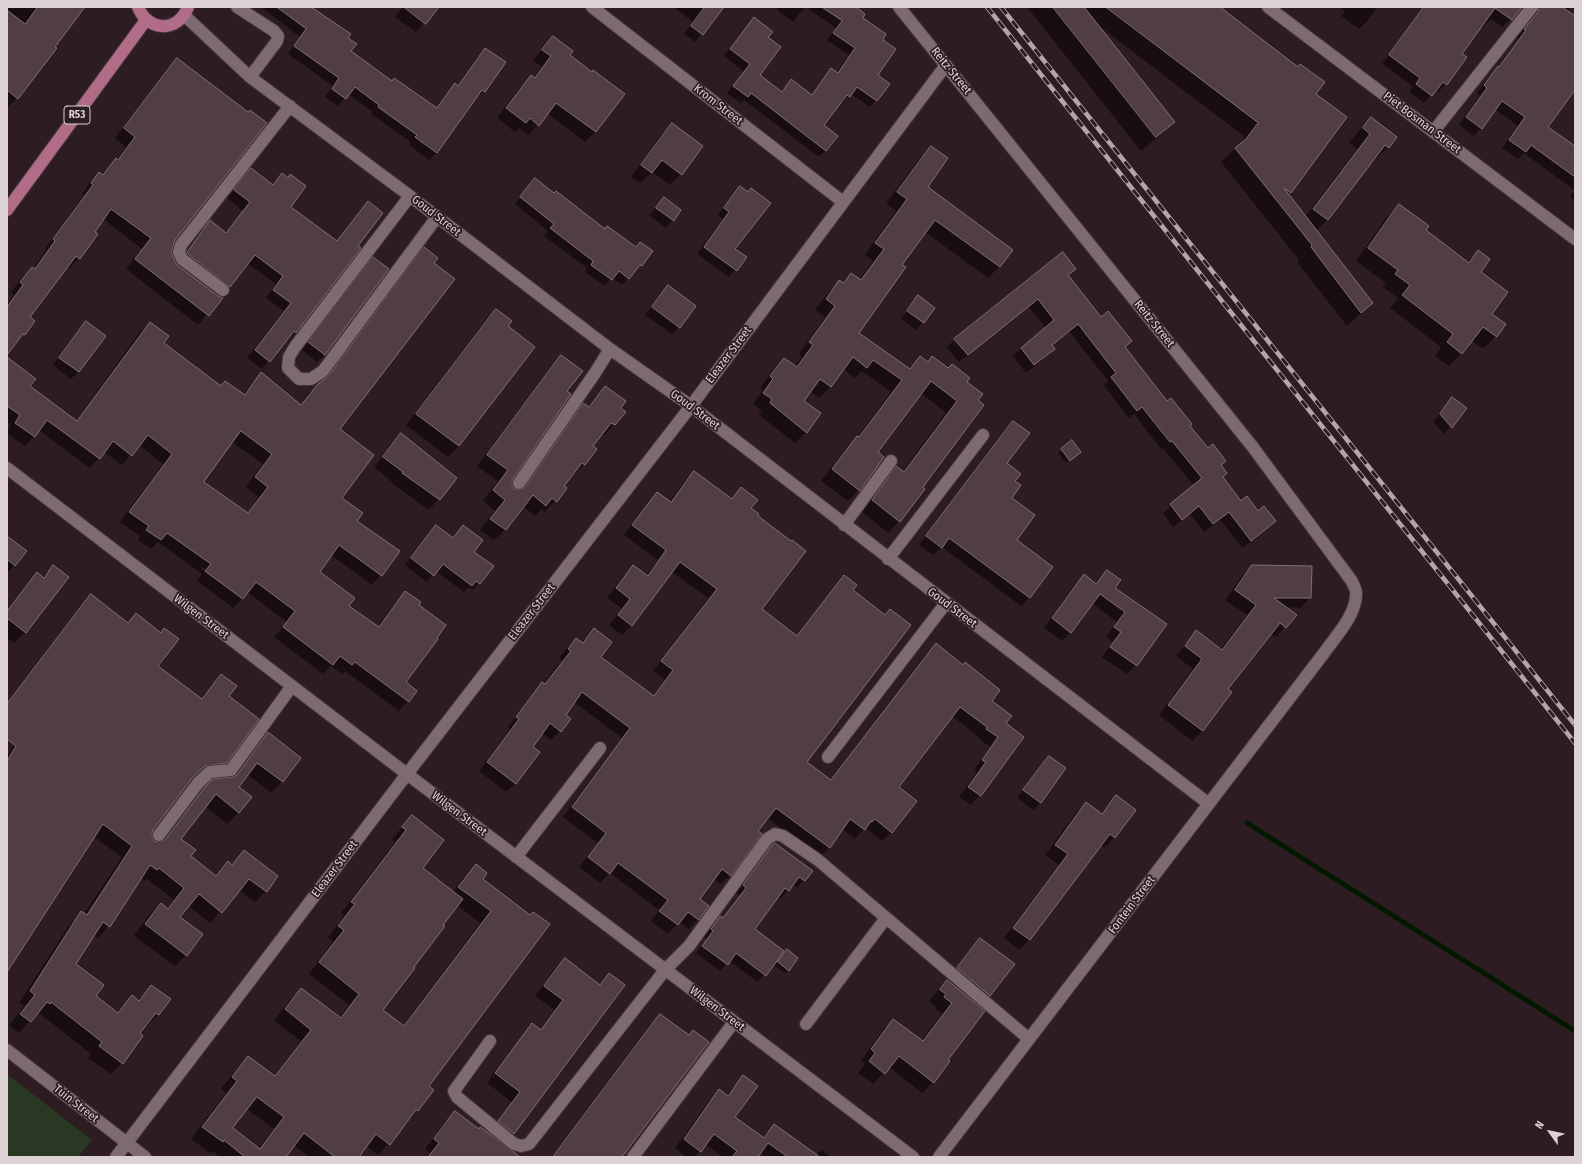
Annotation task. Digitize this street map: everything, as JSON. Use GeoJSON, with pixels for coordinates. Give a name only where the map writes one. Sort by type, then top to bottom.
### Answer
{"type":"FeatureCollection","features":[{"type":"Feature","properties":{"kind":"main road"},"geometry":{"type":"LineString","coordinates":[[138,7],[140,13],[146,20],[154,25],[163,26],[180,20],[186,11]]}},
{"type":"Feature","properties":{"kind":"main road","name":"R53"},"geometry":{"type":"LineString","coordinates":[[7,210],[146,20]]}},
{"type":"Feature","properties":{"kind":"street"},"geometry":{"type":"LineString","coordinates":[[237,7],[274,31],[278,36],[277,41],[250,77]]}},
{"type":"Feature","properties":{"kind":"street","name":"Krom Street"},"geometry":{"type":"LineString","coordinates":[[592,7],[843,202]]}},
{"type":"Feature","properties":{"kind":"street","name":"Reitz Street"},"geometry":{"type":"LineString","coordinates":[[899,7],[1252,446],[1351,580],[1357,593],[1354,607],[1344,625],[1324,653]]}},
{"type":"Feature","properties":{"kind":"street","name":"Piet Bosman Street"},"geometry":{"type":"LineString","coordinates":[[1268,7],[1575,239]]}},
{"type":"Feature","properties":{"kind":"street"},"geometry":{"type":"LineString","coordinates":[[1433,132],[1532,7]]}},
{"type":"Feature","properties":{"kind":"street","name":"Goud Street"},"geometry":{"type":"LineString","coordinates":[[186,11],[250,77],[410,196],[610,349],[691,406],[888,559],[1209,804]]}},
{"type":"Feature","properties":{"kind":"street","name":"Eleazer Street"},"geometry":{"type":"LineString","coordinates":[[116,1157],[407,774],[691,406],[946,65]]}},
{"type":"Feature","properties":{"kind":"street"},"geometry":{"type":"LineString","coordinates":[[223,290],[182,259],[179,252],[181,245],[290,106]]}},
{"type":"Feature","properties":{"kind":"street"},"geometry":{"type":"LineString","coordinates":[[410,196],[295,347],[289,357],[288,368],[299,379],[311,379],[323,370],[437,217]]}},
{"type":"Feature","properties":{"kind":"street"},"geometry":{"type":"LineString","coordinates":[[519,483],[610,349]]}},
{"type":"Feature","properties":{"kind":"street"},"geometry":{"type":"LineString","coordinates":[[888,559],[983,435]]}},
{"type":"Feature","properties":{"kind":"street"},"geometry":{"type":"LineString","coordinates":[[844,525],[891,461]]}},
{"type":"Feature","properties":{"kind":"street","name":"Wilgen Street"},"geometry":{"type":"LineString","coordinates":[[7,468],[516,858],[912,1157]]}},
{"type":"Feature","properties":{"kind":"street"},"geometry":{"type":"LineString","coordinates":[[828,757],[946,603]]}},
{"type":"Feature","properties":{"kind":"street","name":"Fontein Street"},"geometry":{"type":"LineString","coordinates":[[940,1157],[1324,653]]}},
{"type":"Feature","properties":{"kind":"street"},"geometry":{"type":"LineString","coordinates":[[159,835],[198,783],[210,772],[231,770],[292,686]]}},
{"type":"Feature","properties":{"kind":"street"},"geometry":{"type":"LineString","coordinates":[[516,858],[600,748]]}},
{"type":"Feature","properties":{"kind":"street"},"geometry":{"type":"LineString","coordinates":[[490,1041],[454,1091],[458,1097],[514,1144],[521,1146],[529,1144],[666,970],[689,946],[767,839],[775,834],[783,836],[818,860],[1029,1039]]}},
{"type":"Feature","properties":{"kind":"street"},"geometry":{"type":"LineString","coordinates":[[806,1024],[886,918]]}},
{"type":"Feature","properties":{"kind":"street"},"geometry":{"type":"LineString","coordinates":[[632,1157],[734,1022]]}},
{"type":"Feature","properties":{"kind":"street","name":"Tuin Street"},"geometry":{"type":"LineString","coordinates":[[7,1050],[145,1157]]}},
{"type":"Feature","properties":{"kind":"green space"},"geometry":{"type":"Polygon","coordinates":[[[7,1074],[92,1140],[78,1157],[7,1157],[7,1074]]]}},
{"type":"Feature","properties":{"kind":"building"},"geometry":{"type":"Polygon","coordinates":[[[38,7],[85,7],[55,47],[57,48],[18,99],[7,90],[7,10],[25,24],[38,7]]]}},
{"type":"Feature","properties":{"kind":"building"},"geometry":{"type":"Polygon","coordinates":[[[277,7],[311,7],[351,34],[348,38],[357,44],[351,51],[392,81],[394,78],[437,108],[455,83],[458,86],[485,48],[506,62],[485,92],[482,90],[437,153],[415,137],[417,135],[378,107],[379,105],[355,87],[346,99],[332,89],[339,78],[294,46],[306,29],[277,7]]]}},
{"type":"Feature","properties":{"kind":"building"},"geometry":{"type":"Polygon","coordinates":[[[404,7],[439,7],[426,24],[404,7]]]}},
{"type":"Feature","properties":{"kind":"building"},"geometry":{"type":"Polygon","coordinates":[[[705,7],[724,7],[703,35],[691,26],[705,7]]]}},
{"type":"Feature","properties":{"kind":"building"},"geometry":{"type":"Polygon","coordinates":[[[822,7],[856,7],[865,14],[863,18],[886,34],[883,40],[896,49],[878,75],[890,84],[877,101],[857,87],[850,97],[847,95],[824,125],[838,136],[826,151],[751,93],[748,97],[733,86],[750,64],[730,49],[754,17],[773,32],[768,37],[781,47],[760,75],[782,92],[791,79],[812,95],[831,68],[838,73],[855,48],[833,33],[842,21],[822,7]]]}},
{"type":"Feature","properties":{"kind":"building"},"geometry":{"type":"Polygon","coordinates":[[[1053,7],[1084,7],[1175,122],[1156,137],[1053,7]]]}},
{"type":"Feature","properties":{"kind":"building"},"geometry":{"type":"Polygon","coordinates":[[[1106,7],[1220,7],[1298,67],[1300,64],[1325,82],[1316,94],[1347,117],[1291,193],[1284,188],[1373,303],[1361,313],[1311,247],[1312,245],[1235,148],[1246,139],[1258,123],[1106,7]]]}},
{"type":"Feature","properties":{"kind":"building"},"geometry":{"type":"Polygon","coordinates":[[[1424,7],[1522,7],[1512,20],[1495,8],[1462,54],[1467,57],[1447,85],[1443,82],[1432,96],[1416,84],[1420,78],[1389,55],[1424,7]]]}},
{"type":"Feature","properties":{"kind":"building"},"geometry":{"type":"Polygon","coordinates":[[[1539,7],[1562,7],[1575,16],[1575,90],[1548,127],[1575,146],[1575,177],[1531,145],[1526,152],[1509,140],[1525,117],[1502,101],[1482,129],[1466,117],[1487,88],[1484,85],[1526,30],[1524,29],[1538,12],[1539,7]]]}},
{"type":"Feature","properties":{"kind":"building"},"geometry":{"type":"Polygon","coordinates":[[[553,36],[573,51],[570,55],[625,94],[596,132],[556,103],[539,126],[530,118],[526,123],[506,108],[531,75],[535,78],[551,56],[542,50],[553,36]]]}},
{"type":"Feature","properties":{"kind":"building"},"geometry":{"type":"Polygon","coordinates":[[[177,58],[248,112],[250,110],[267,123],[175,240],[172,250],[172,255],[177,265],[218,296],[223,298],[209,316],[135,259],[151,238],[111,209],[95,232],[98,234],[80,259],[76,256],[30,317],[35,321],[7,355],[7,307],[23,285],[20,282],[32,267],[35,269],[55,241],[53,239],[93,185],[91,183],[99,172],[103,175],[116,158],[118,160],[135,137],[124,128],[177,58]]]}},
{"type":"Feature","properties":{"kind":"building"},"geometry":{"type":"Polygon","coordinates":[[[1371,117],[1397,137],[1389,148],[1385,145],[1328,220],[1313,209],[1370,134],[1363,128],[1371,117]]]}},
{"type":"Feature","properties":{"kind":"building"},"geometry":{"type":"Polygon","coordinates":[[[672,123],[703,146],[682,175],[662,160],[652,173],[641,165],[672,123]]]}},
{"type":"Feature","properties":{"kind":"building"},"geometry":{"type":"Polygon","coordinates":[[[931,146],[948,158],[928,187],[1013,250],[1000,267],[935,220],[902,265],[906,267],[859,333],[910,369],[920,356],[928,362],[932,356],[948,368],[952,364],[970,378],[967,382],[983,394],[978,400],[984,405],[923,487],[925,489],[900,522],[872,500],[896,466],[904,472],[957,401],[931,381],[878,452],[884,457],[860,491],[832,469],[857,436],[859,437],[902,380],[873,360],[867,368],[853,357],[831,387],[820,379],[804,401],[821,413],[807,433],[770,403],[772,399],[763,393],[773,379],[770,376],[784,358],[797,367],[813,345],[809,342],[835,306],[826,299],[839,280],[844,283],[851,273],[861,280],[884,249],[875,243],[907,199],[897,192],[931,146]]]}},
{"type":"Feature","properties":{"kind":"building"},"geometry":{"type":"Polygon","coordinates":[[[251,168],[273,185],[282,173],[288,178],[290,174],[306,186],[291,207],[337,241],[368,201],[383,213],[358,246],[361,248],[296,333],[294,331],[270,362],[255,350],[291,303],[273,290],[283,276],[255,255],[230,287],[187,252],[210,220],[226,233],[250,202],[234,190],[251,168]]]}},
{"type":"Feature","properties":{"kind":"building"},"geometry":{"type":"Polygon","coordinates":[[[535,178],[554,193],[556,191],[605,229],[607,226],[636,247],[640,242],[653,251],[642,266],[640,265],[629,279],[619,271],[612,280],[591,265],[593,261],[550,228],[554,224],[520,197],[535,178]]]}},
{"type":"Feature","properties":{"kind":"building"},"geometry":{"type":"Polygon","coordinates":[[[740,186],[748,192],[751,188],[771,203],[735,249],[747,257],[737,271],[704,247],[729,212],[724,208],[740,186]]]}},
{"type":"Feature","properties":{"kind":"building"},"geometry":{"type":"Polygon","coordinates":[[[664,197],[681,210],[674,221],[656,208],[664,197]]]}},
{"type":"Feature","properties":{"kind":"building"},"geometry":{"type":"Polygon","coordinates":[[[1399,204],[1429,226],[1426,230],[1469,263],[1478,250],[1490,259],[1481,272],[1508,292],[1492,314],[1506,324],[1497,337],[1483,327],[1462,354],[1447,342],[1453,334],[1402,295],[1410,285],[1395,274],[1398,270],[1368,248],[1399,204]]]}},
{"type":"Feature","properties":{"kind":"building"},"geometry":{"type":"Polygon","coordinates":[[[424,247],[438,258],[434,263],[455,279],[340,429],[374,455],[342,498],[363,513],[357,521],[400,551],[382,576],[339,545],[320,572],[355,598],[349,606],[379,627],[405,591],[421,602],[419,605],[446,625],[437,638],[438,639],[406,682],[417,691],[409,702],[355,662],[352,665],[340,656],[333,665],[283,627],[295,611],[256,582],[243,599],[205,571],[211,564],[167,533],[161,540],[146,530],[149,526],[129,512],[172,454],[148,435],[132,456],[113,441],[100,459],[47,420],[35,437],[15,423],[20,415],[7,406],[7,357],[36,379],[30,386],[77,421],[150,322],[169,336],[164,343],[221,386],[225,381],[245,395],[261,372],[301,405],[318,384],[329,375],[424,247]],[[241,431],[204,482],[248,513],[268,487],[255,477],[272,454],[241,431]]]}},
{"type":"Feature","properties":{"kind":"building"},"geometry":{"type":"Polygon","coordinates":[[[1063,252],[1076,269],[1068,275],[1101,317],[1108,311],[1132,341],[1125,347],[1167,401],[1171,398],[1192,424],[1190,426],[1208,448],[1213,444],[1226,461],[1221,465],[1227,473],[1223,477],[1241,501],[1247,496],[1258,511],[1264,506],[1276,521],[1251,541],[1229,512],[1213,524],[1199,506],[1182,520],[1170,504],[1202,478],[1172,441],[1170,442],[1142,407],[1137,411],[1111,377],[1116,373],[1078,324],[1052,345],[1055,349],[1034,365],[1021,348],[1054,320],[1038,299],[968,355],[954,339],[1063,252]]]}},
{"type":"Feature","properties":{"kind":"building"},"geometry":{"type":"Polygon","coordinates":[[[373,257],[389,269],[325,355],[308,342],[373,257]]]}},
{"type":"Feature","properties":{"kind":"building"},"geometry":{"type":"Polygon","coordinates":[[[668,285],[696,306],[680,328],[652,307],[668,285]]]}},
{"type":"Feature","properties":{"kind":"building"},"geometry":{"type":"Polygon","coordinates":[[[918,295],[935,308],[924,323],[907,311],[918,295]]]}},
{"type":"Feature","properties":{"kind":"building"},"geometry":{"type":"Polygon","coordinates":[[[496,309],[512,321],[508,326],[535,347],[459,446],[416,414],[496,309]]]}},
{"type":"Feature","properties":{"kind":"building"},"geometry":{"type":"Polygon","coordinates":[[[86,321],[106,336],[79,372],[59,358],[86,321]]]}},
{"type":"Feature","properties":{"kind":"building"},"geometry":{"type":"Polygon","coordinates":[[[561,355],[583,371],[567,391],[571,394],[513,479],[512,483],[514,489],[519,490],[525,487],[583,403],[589,407],[605,386],[626,401],[621,408],[626,412],[615,425],[611,423],[593,446],[597,449],[585,465],[582,463],[564,486],[567,488],[557,502],[552,498],[546,506],[533,495],[506,530],[490,519],[505,500],[493,490],[508,470],[487,455],[561,355]]]}},
{"type":"Feature","properties":{"kind":"building"},"geometry":{"type":"Polygon","coordinates":[[[1452,397],[1467,408],[1452,428],[1440,414],[1452,397]]]}},
{"type":"Feature","properties":{"kind":"building"},"geometry":{"type":"Polygon","coordinates":[[[1013,421],[1030,433],[1007,463],[1021,474],[1015,481],[1021,485],[1012,498],[1035,515],[1017,540],[1053,567],[1030,598],[949,538],[942,548],[926,536],[1013,421]]]}},
{"type":"Feature","properties":{"kind":"building"},"geometry":{"type":"Polygon","coordinates":[[[401,433],[457,478],[440,500],[402,473],[403,472],[383,457],[401,433]]]}},
{"type":"Feature","properties":{"kind":"building"},"geometry":{"type":"Polygon","coordinates":[[[1072,440],[1081,452],[1070,461],[1061,449],[1072,440]]]}},
{"type":"Feature","properties":{"kind":"building"},"geometry":{"type":"Polygon","coordinates":[[[694,471],[732,499],[741,487],[758,500],[751,508],[759,514],[758,516],[806,551],[762,609],[797,636],[844,575],[857,585],[853,590],[885,615],[890,609],[911,625],[807,762],[831,780],[936,643],[963,665],[965,662],[1000,690],[992,701],[1012,716],[1006,723],[1024,737],[981,796],[968,787],[986,762],[982,760],[998,737],[960,707],[899,787],[917,801],[892,833],[875,819],[872,822],[871,821],[865,830],[850,819],[830,848],[776,808],[758,831],[762,834],[731,876],[722,869],[700,899],[709,906],[699,920],[688,912],[678,925],[659,911],[668,900],[618,863],[610,874],[588,857],[606,833],[572,807],[630,728],[582,692],[566,715],[571,719],[561,732],[550,723],[533,747],[540,752],[516,784],[487,762],[519,719],[516,717],[542,682],[545,684],[571,651],[568,649],[576,638],[583,643],[594,628],[612,642],[601,657],[654,696],[673,670],[661,661],[717,589],[680,562],[632,626],[618,615],[630,599],[616,588],[633,565],[648,576],[666,550],[632,525],[657,492],[671,502],[694,471]]]}},
{"type":"Feature","properties":{"kind":"building"},"geometry":{"type":"Polygon","coordinates":[[[436,525],[453,538],[463,525],[483,540],[474,552],[494,566],[480,584],[476,581],[472,586],[443,564],[434,576],[411,558],[436,525]]]}},
{"type":"Feature","properties":{"kind":"building"},"geometry":{"type":"Polygon","coordinates":[[[7,536],[27,551],[15,566],[7,559],[7,536]]]}},
{"type":"Feature","properties":{"kind":"building"},"geometry":{"type":"Polygon","coordinates":[[[53,565],[69,577],[26,633],[7,618],[7,611],[37,572],[44,578],[53,565]]]}},
{"type":"Feature","properties":{"kind":"building"},"geometry":{"type":"Polygon","coordinates":[[[1252,565],[1312,566],[1311,598],[1274,598],[1297,615],[1286,628],[1280,623],[1228,689],[1232,692],[1203,731],[1168,705],[1202,659],[1185,646],[1196,630],[1222,650],[1256,605],[1235,590],[1252,565]]]}},
{"type":"Feature","properties":{"kind":"building"},"geometry":{"type":"Polygon","coordinates":[[[1107,570],[1121,580],[1115,588],[1167,624],[1137,666],[1110,647],[1121,632],[1114,627],[1125,612],[1100,594],[1071,633],[1052,618],[1084,574],[1096,584],[1107,570]]]}},
{"type":"Feature","properties":{"kind":"building"},"geometry":{"type":"Polygon","coordinates":[[[91,594],[128,623],[136,613],[161,633],[164,628],[179,639],[158,666],[202,699],[221,674],[237,686],[229,696],[259,719],[227,763],[205,766],[192,778],[153,830],[152,834],[154,841],[158,842],[165,840],[204,788],[213,779],[237,775],[268,732],[301,758],[283,782],[257,763],[239,787],[252,797],[239,813],[216,794],[181,839],[196,850],[191,856],[216,876],[228,861],[232,865],[244,850],[278,876],[267,892],[249,879],[222,913],[199,894],[180,917],[203,934],[187,956],[145,924],[161,903],[168,909],[184,888],[159,868],[157,870],[150,865],[110,927],[103,922],[76,964],[104,985],[96,996],[118,1013],[132,995],[139,1001],[151,985],[171,999],[159,1015],[156,1013],[140,1033],[143,1036],[123,1064],[99,1046],[102,1042],[51,1002],[50,1004],[47,1002],[31,1022],[20,1014],[35,995],[30,991],[81,911],[87,915],[132,846],[103,824],[7,972],[7,761],[16,746],[7,739],[7,704],[91,594]]]}},
{"type":"Feature","properties":{"kind":"building"},"geometry":{"type":"Polygon","coordinates":[[[1049,756],[1066,768],[1041,803],[1023,790],[1049,756]]]}},
{"type":"Feature","properties":{"kind":"building"},"geometry":{"type":"Polygon","coordinates":[[[1116,795],[1136,810],[1115,838],[1110,834],[1030,940],[1013,928],[1068,854],[1055,845],[1086,802],[1102,814],[1116,795]]]}},
{"type":"Feature","properties":{"kind":"building"},"geometry":{"type":"Polygon","coordinates":[[[412,815],[444,840],[423,868],[463,899],[443,925],[445,926],[414,967],[415,968],[383,1010],[404,1026],[491,911],[458,887],[476,864],[487,873],[483,879],[530,915],[533,912],[550,924],[429,1086],[434,1090],[418,1111],[416,1110],[390,1145],[376,1134],[359,1157],[335,1157],[304,1133],[286,1157],[245,1157],[224,1140],[223,1142],[202,1127],[237,1081],[232,1077],[248,1056],[275,1076],[311,1030],[285,1009],[301,988],[341,1018],[359,994],[319,962],[344,930],[338,926],[355,904],[351,902],[406,830],[402,827],[412,815]],[[257,1097],[233,1128],[260,1149],[284,1117],[257,1097]]]}},
{"type":"Feature","properties":{"kind":"building"},"geometry":{"type":"Polygon","coordinates":[[[775,843],[813,871],[805,881],[799,877],[789,891],[785,888],[755,929],[784,951],[766,976],[736,953],[728,965],[702,946],[713,931],[711,929],[720,916],[723,918],[746,888],[743,885],[775,843]]]}},
{"type":"Feature","properties":{"kind":"building"},"geometry":{"type":"Polygon","coordinates":[[[980,938],[1015,964],[990,996],[957,968],[980,938]]]}},
{"type":"Feature","properties":{"kind":"building"},"geometry":{"type":"Polygon","coordinates":[[[787,949],[798,958],[789,971],[778,962],[787,949]]]}},
{"type":"Feature","properties":{"kind":"building"},"geometry":{"type":"Polygon","coordinates":[[[565,958],[600,985],[609,973],[625,985],[514,1134],[498,1121],[520,1092],[495,1073],[532,1023],[541,1030],[563,1000],[544,986],[565,958]]]}},
{"type":"Feature","properties":{"kind":"building"},"geometry":{"type":"Polygon","coordinates":[[[947,980],[985,1011],[948,1060],[950,1061],[934,1083],[899,1056],[885,1074],[869,1061],[875,1053],[871,1049],[893,1019],[923,1041],[952,1003],[944,997],[946,994],[940,990],[947,980]]]}},
{"type":"Feature","properties":{"kind":"building"},"geometry":{"type":"Polygon","coordinates":[[[660,1014],[689,1035],[693,1030],[709,1042],[622,1157],[553,1157],[660,1014]]]}},
{"type":"Feature","properties":{"kind":"building"},"geometry":{"type":"Polygon","coordinates":[[[743,1075],[758,1086],[735,1117],[764,1138],[774,1124],[820,1157],[788,1157],[768,1143],[758,1157],[732,1157],[737,1151],[714,1134],[701,1152],[684,1139],[719,1089],[728,1096],[743,1075]]]}},
{"type":"Feature","properties":{"kind":"building"},"geometry":{"type":"Polygon","coordinates":[[[455,1111],[479,1129],[480,1127],[490,1134],[520,1157],[428,1157],[439,1143],[434,1139],[455,1111]]]}},
{"type":"Feature","properties":{"kind":"waterway"},"geometry":{"type":"LineString","coordinates":[[1247,823],[1575,1031]]}},
{"type":"Feature","properties":{"kind":"railway"},"geometry":{"type":"LineString","coordinates":[[987,7],[1575,743]]}},
{"type":"Feature","properties":{"kind":"railway"},"geometry":{"type":"LineString","coordinates":[[1001,7],[1575,725]]}}]}
